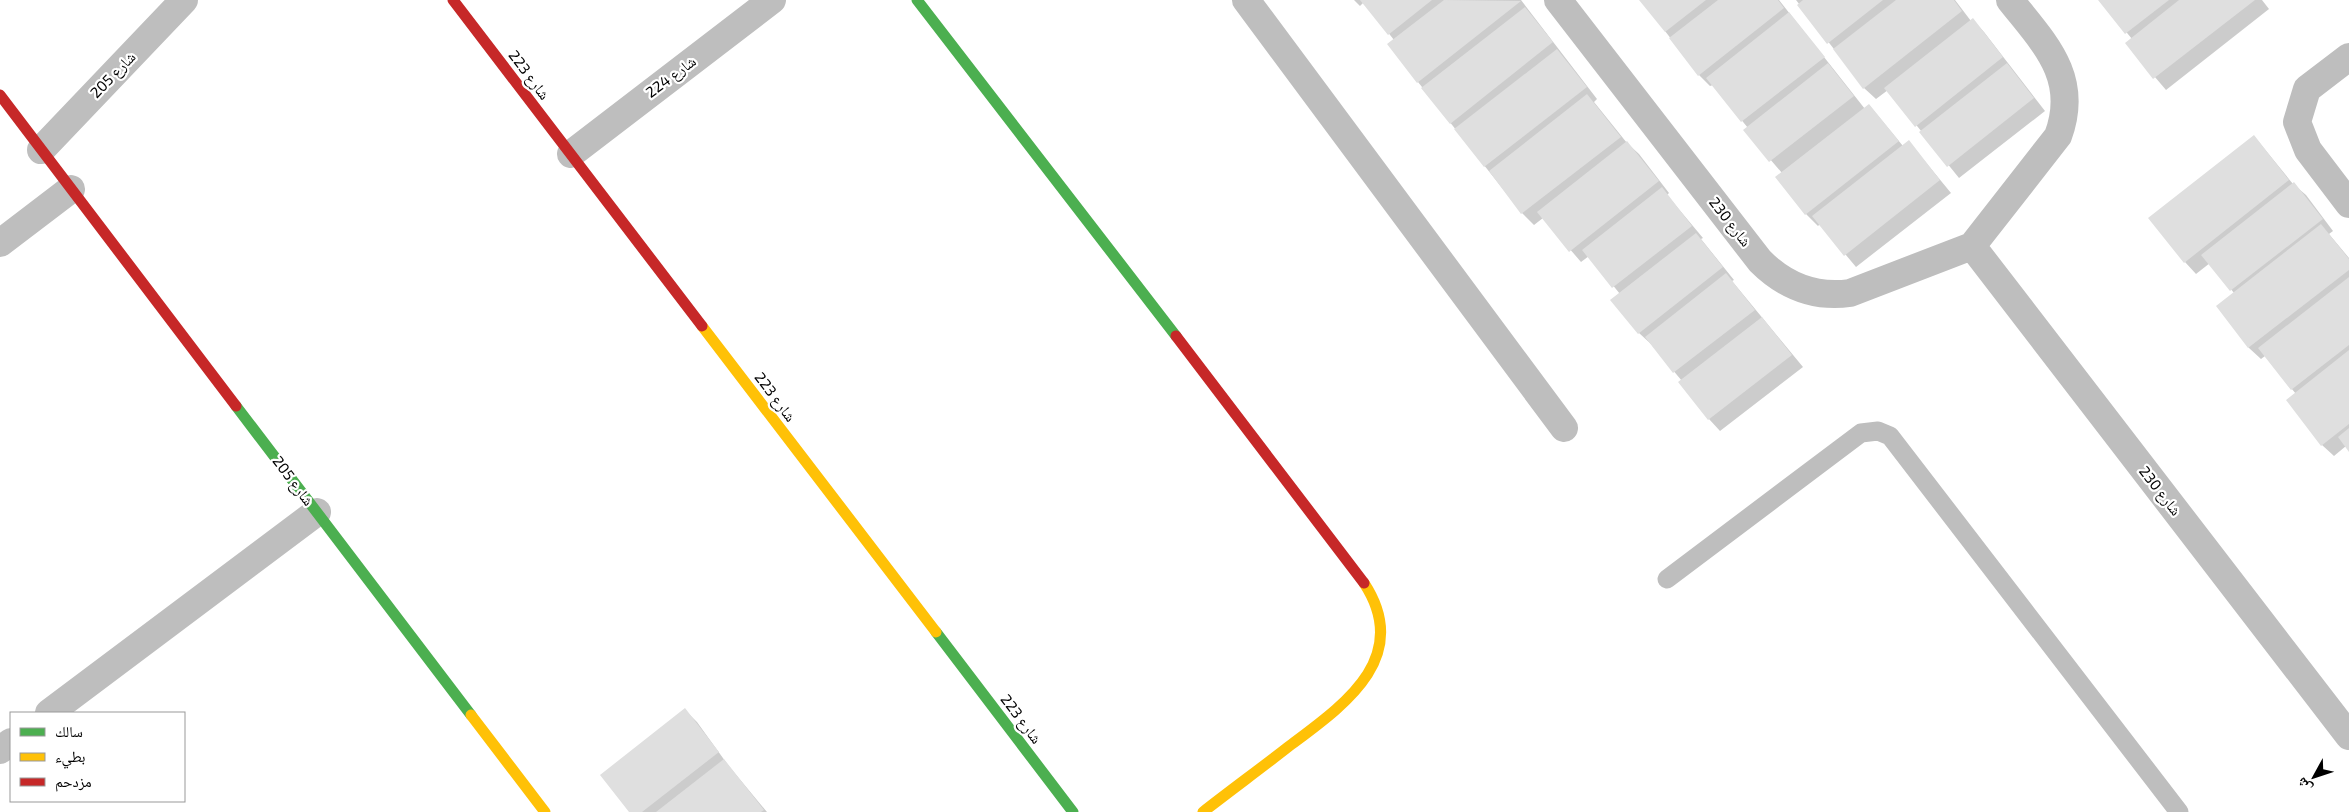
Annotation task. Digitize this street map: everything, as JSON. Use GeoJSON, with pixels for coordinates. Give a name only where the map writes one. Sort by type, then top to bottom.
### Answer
{"type":"FeatureCollection","features":[{"type":"Feature","properties":{"kind":"street","name":"شارع 205"},"geometry":{"type":"LineString","coordinates":[[41,150],[184,0]]}},
{"type":"Feature","properties":{"kind":"street","name":"شارع 223"},"geometry":{"type":"LineString","coordinates":[[453,0],[1073,812]]}},
{"type":"Feature","properties":{"kind":"street","name":"شارع 224"},"geometry":{"type":"LineString","coordinates":[[571,154],[772,0]]}},
{"type":"Feature","properties":{"kind":"street"},"geometry":{"type":"LineString","coordinates":[[917,0],[1356,571],[1374,600],[1379,619],[1380,646],[1375,660],[1358,690],[1340,708],[1203,812]]}},
{"type":"Feature","properties":{"kind":"street"},"geometry":{"type":"LineString","coordinates":[[1246,0],[1564,428]]}},
{"type":"Feature","properties":{"kind":"street","name":"شارع 230"},"geometry":{"type":"LineString","coordinates":[[1558,0],[1760,261],[1773,274],[1785,282],[1816,294],[1834,296],[1850,294],[1972,246],[2349,736]]}},
{"type":"Feature","properties":{"kind":"street"},"geometry":{"type":"LineString","coordinates":[[1972,246],[2058,136],[2063,123],[2065,106],[2064,86],[2060,70],[2047,46],[2010,0]]}},
{"type":"Feature","properties":{"kind":"street"},"geometry":{"type":"LineString","coordinates":[[2349,57],[2307,89],[2297,122],[2308,150],[2349,204]]}},
{"type":"Feature","properties":{"kind":"street","name":"شارع 205"},"geometry":{"type":"LineString","coordinates":[[0,95],[545,812]]}},
{"type":"Feature","properties":{"kind":"street"},"geometry":{"type":"LineString","coordinates":[[0,243],[71,189]]}},
{"type":"Feature","properties":{"kind":"street"},"geometry":{"type":"LineString","coordinates":[[50,712],[317,512]]}},
{"type":"Feature","properties":{"kind":"lane"},"geometry":{"type":"LineString","coordinates":[[1667,579],[1861,433],[1878,431],[1890,436],[2179,812]]}},
{"type":"Feature","properties":{"kind":"building"},"geometry":{"type":"Polygon","coordinates":[[[1360,0],[1432,0],[1388,35],[1360,0]]]}},
{"type":"Feature","properties":{"kind":"building"},"geometry":{"type":"Polygon","coordinates":[[[1444,0],[1521,1],[1417,83],[1387,44],[1444,0]]]}},
{"type":"Feature","properties":{"kind":"building"},"geometry":{"type":"Polygon","coordinates":[[[1639,0],[1706,0],[1665,32],[1639,0]]]}},
{"type":"Feature","properties":{"kind":"building"},"geometry":{"type":"Polygon","coordinates":[[[1718,0],[1778,0],[1784,8],[1698,76],[1669,38],[1718,0]]]}},
{"type":"Feature","properties":{"kind":"building"},"geometry":{"type":"Polygon","coordinates":[[[1803,0],[1883,0],[1827,44],[1797,5],[1803,0]]]}},
{"type":"Feature","properties":{"kind":"building"},"geometry":{"type":"Polygon","coordinates":[[[1896,0],[1954,0],[1962,11],[1863,89],[1833,49],[1896,0]]]}},
{"type":"Feature","properties":{"kind":"building"},"geometry":{"type":"Polygon","coordinates":[[[2098,0],[2169,0],[2125,34],[2098,0]]]}},
{"type":"Feature","properties":{"kind":"building"},"geometry":{"type":"Polygon","coordinates":[[[2179,0],[2255,0],[2153,79],[2125,43],[2179,0]]]}},
{"type":"Feature","properties":{"kind":"building"},"geometry":{"type":"Polygon","coordinates":[[[1525,7],[1553,42],[1450,124],[1421,88],[1525,7]]]}},
{"type":"Feature","properties":{"kind":"building"},"geometry":{"type":"Polygon","coordinates":[[[1789,12],[1825,57],[1741,122],[1706,78],[1789,12]]]}},
{"type":"Feature","properties":{"kind":"building"},"geometry":{"type":"Polygon","coordinates":[[[1973,18],[2003,57],[1915,127],[1884,88],[1973,18]]]}},
{"type":"Feature","properties":{"kind":"building"},"geometry":{"type":"Polygon","coordinates":[[[1557,49],[1587,87],[1484,167],[1454,129],[1557,49]]]}},
{"type":"Feature","properties":{"kind":"building"},"geometry":{"type":"Polygon","coordinates":[[[1828,63],[1854,96],[1769,162],[1743,130],[1828,63]]]}},
{"type":"Feature","properties":{"kind":"building"},"geometry":{"type":"Polygon","coordinates":[[[2007,63],[2034,98],[1947,167],[1919,132],[2007,63]]]}},
{"type":"Feature","properties":{"kind":"building"},"geometry":{"type":"Polygon","coordinates":[[[1587,94],[1621,137],[1521,214],[1489,171],[1587,94]]]}},
{"type":"Feature","properties":{"kind":"building"},"geometry":{"type":"Polygon","coordinates":[[[1869,104],[1899,141],[1805,215],[1775,177],[1869,104]]]}},
{"type":"Feature","properties":{"kind":"building"},"geometry":{"type":"Polygon","coordinates":[[[2254,135],[2289,180],[2184,263],[2148,218],[2254,135]]]}},
{"type":"Feature","properties":{"kind":"building"},"geometry":{"type":"Polygon","coordinates":[[[1909,140],[1940,180],[1844,256],[1812,216],[1909,140]]]}},
{"type":"Feature","properties":{"kind":"building"},"geometry":{"type":"Polygon","coordinates":[[[1627,141],[1659,181],[1569,252],[1537,212],[1627,141]]]}},
{"type":"Feature","properties":{"kind":"building"},"geometry":{"type":"Polygon","coordinates":[[[2294,182],[2323,219],[2230,291],[2201,255],[2294,182]]]}},
{"type":"Feature","properties":{"kind":"building"},"geometry":{"type":"Polygon","coordinates":[[[1662,187],[1692,226],[1612,288],[1582,250],[1662,187]]]}},
{"type":"Feature","properties":{"kind":"building"},"geometry":{"type":"Polygon","coordinates":[[[2321,224],[2349,259],[2349,270],[2248,348],[2216,306],[2321,224]]]}},
{"type":"Feature","properties":{"kind":"building"},"geometry":{"type":"Polygon","coordinates":[[[1696,233],[1723,267],[1638,334],[1610,300],[1696,233]]]}},
{"type":"Feature","properties":{"kind":"building"},"geometry":{"type":"Polygon","coordinates":[[[1726,273],[1755,310],[1673,373],[1645,337],[1726,273]]]}},
{"type":"Feature","properties":{"kind":"building"},"geometry":{"type":"Polygon","coordinates":[[[2349,277],[2349,345],[2291,390],[2258,348],[2349,277]]]}},
{"type":"Feature","properties":{"kind":"building"},"geometry":{"type":"Polygon","coordinates":[[[1762,317],[1792,355],[1708,420],[1678,382],[1762,317]]]}},
{"type":"Feature","properties":{"kind":"building"},"geometry":{"type":"Polygon","coordinates":[[[2349,350],[2349,424],[2321,446],[2286,400],[2349,350]]]}},
{"type":"Feature","properties":{"kind":"building"},"geometry":{"type":"Polygon","coordinates":[[[2349,428],[2349,452],[2338,437],[2349,428]]]}},
{"type":"Feature","properties":{"kind":"building"},"geometry":{"type":"Polygon","coordinates":[[[685,708],[719,752],[642,812],[629,812],[600,775],[685,708]]]}},
{"type":"Feature","properties":{"kind":"building"},"geometry":{"type":"Polygon","coordinates":[[[724,759],[764,810],[761,812],[656,812],[724,759]]]}},
{"type":"Feature","properties":{"kind":"traffic: fast"},"geometry":{"type":"LineString","coordinates":[[917,0],[1176,336]]}},
{"type":"Feature","properties":{"kind":"traffic: fast"},"geometry":{"type":"LineString","coordinates":[[236,406],[471,715]]}},
{"type":"Feature","properties":{"kind":"traffic: fast"},"geometry":{"type":"LineString","coordinates":[[936,632],[1073,812]]}},
{"type":"Feature","properties":{"kind":"traffic: slow"},"geometry":{"type":"LineString","coordinates":[[702,326],[936,632]]}},
{"type":"Feature","properties":{"kind":"traffic: slow"},"geometry":{"type":"LineString","coordinates":[[1203,812],[1309,732],[1349,698],[1365,678],[1376,658],[1381,635],[1377,610],[1364,583]]}},
{"type":"Feature","properties":{"kind":"traffic: slow"},"geometry":{"type":"LineString","coordinates":[[471,715],[545,812]]}},
{"type":"Feature","properties":{"kind":"traffic: jam"},"geometry":{"type":"LineString","coordinates":[[453,0],[702,326]]}},
{"type":"Feature","properties":{"kind":"traffic: jam"},"geometry":{"type":"LineString","coordinates":[[0,95],[236,406]]}},
{"type":"Feature","properties":{"kind":"traffic: jam"},"geometry":{"type":"LineString","coordinates":[[1176,336],[1364,583]]}}]}
